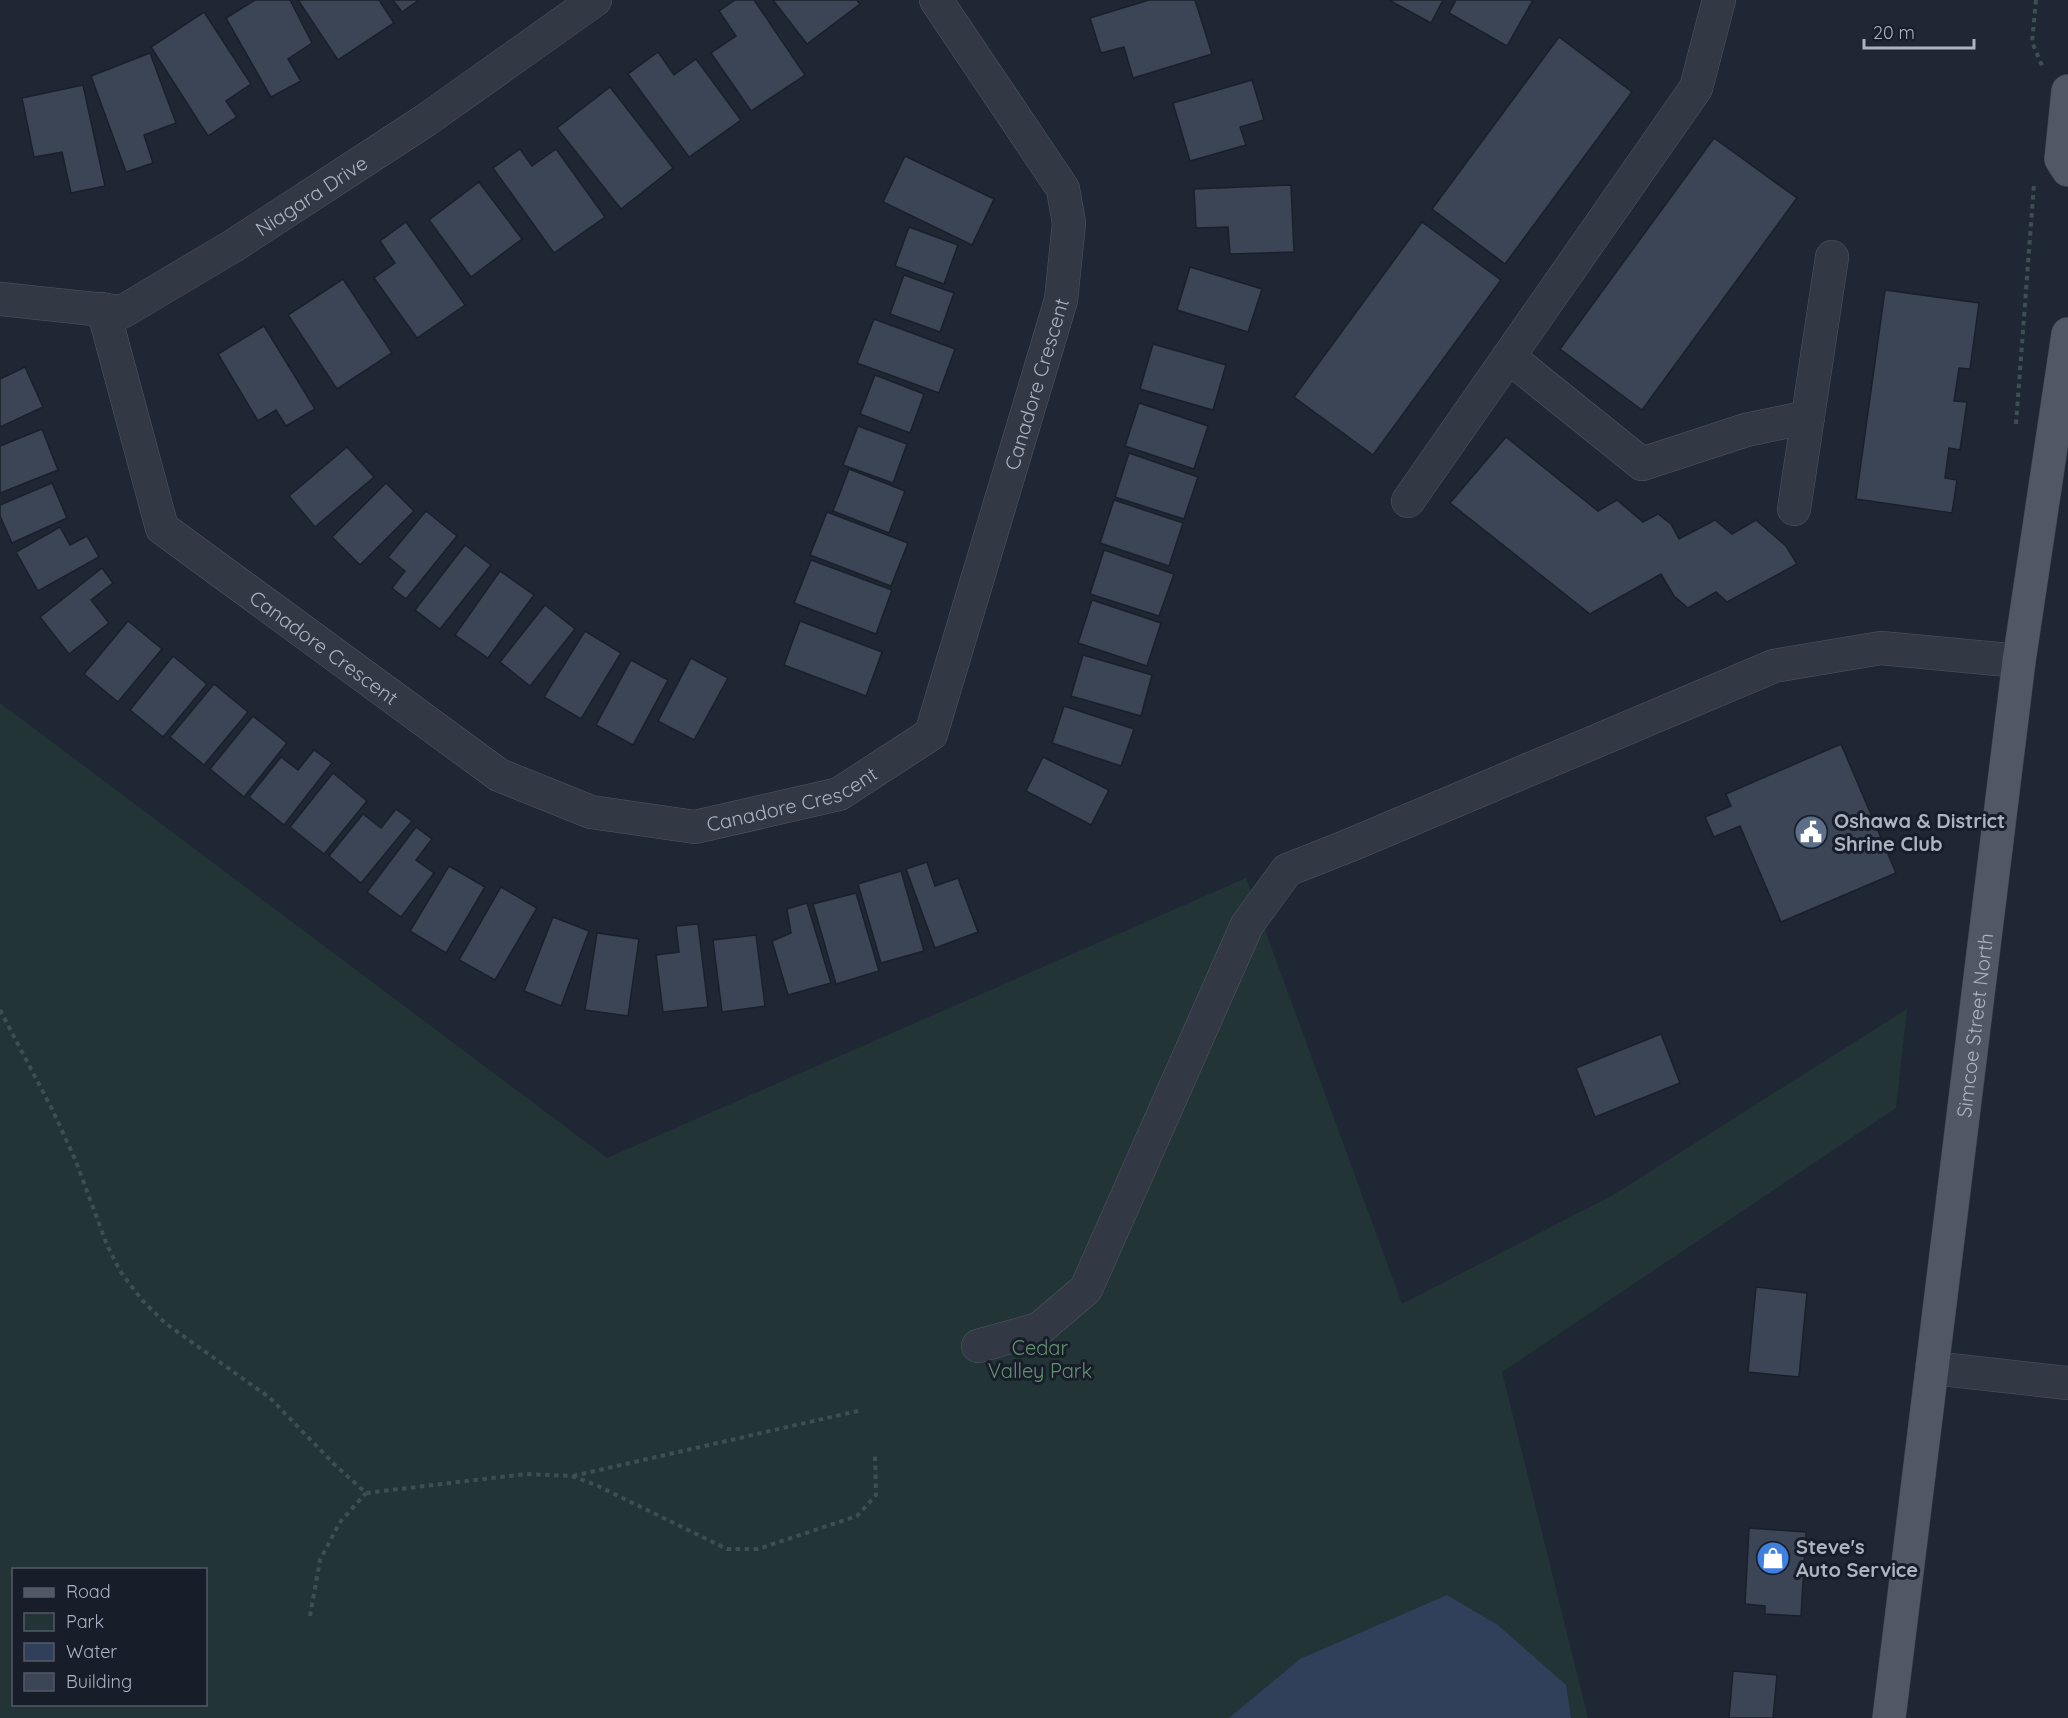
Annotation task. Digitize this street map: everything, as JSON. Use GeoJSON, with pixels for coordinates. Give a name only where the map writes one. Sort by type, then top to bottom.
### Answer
{"type":"FeatureCollection","features":[{"type":"Feature","properties":{"kind":"main road"},"geometry":{"type":"LineString","coordinates":[[2068,91],[2061,159],[2068,170]]}},
{"type":"Feature","properties":{"kind":"main road","name":"Simcoe Street North"},"geometry":{"type":"LineString","coordinates":[[1889,1718],[2019,661],[2068,334]]}},
{"type":"Feature","properties":{"kind":"street","name":"Niagara Drive"},"geometry":{"type":"LineString","coordinates":[[0,299],[122,312],[233,246],[426,120],[595,0]]}},
{"type":"Feature","properties":{"kind":"street","name":"Canadore Crescent"},"geometry":{"type":"LineString","coordinates":[[103,309],[162,528],[500,775],[591,812],[694,827],[839,794],[931,734],[1061,300],[1069,223],[1063,189],[936,0]]}},
{"type":"Feature","properties":{"kind":"street"},"geometry":{"type":"LineString","coordinates":[[1408,501],[1696,87],[1719,0]]}},
{"type":"Feature","properties":{"kind":"street"},"geometry":{"type":"LineString","coordinates":[[1794,509],[1832,256]]}},
{"type":"Feature","properties":{"kind":"street"},"geometry":{"type":"LineString","coordinates":[[1509,357],[1642,464],[1746,430],[1808,417]]}},
{"type":"Feature","properties":{"kind":"street"},"geometry":{"type":"LineString","coordinates":[[978,1346],[1039,1329],[1086,1289],[1247,925],[1287,870],[1774,666],[1881,648],[2019,661]]}},
{"type":"Feature","properties":{"kind":"street"},"geometry":{"type":"LineString","coordinates":[[1932,1368],[2068,1383]]}},
{"type":"Feature","properties":{"kind":"path"},"geometry":{"type":"LineString","coordinates":[[0,1010],[57,1119],[75,1159],[107,1245],[120,1271],[142,1300],[165,1323],[270,1398],[334,1464],[366,1493]]}},
{"type":"Feature","properties":{"kind":"path"},"geometry":{"type":"LineString","coordinates":[[310,1616],[320,1560],[340,1522],[366,1493],[526,1474],[572,1476],[862,1410]]}},
{"type":"Feature","properties":{"kind":"path"},"geometry":{"type":"LineString","coordinates":[[572,1476],[598,1486],[727,1549],[758,1550],[857,1516],[876,1495],[875,1454]]}},
{"type":"Feature","properties":{"kind":"green space","name":"Cedar Valley Park"},"geometry":{"type":"Polygon","coordinates":[[[0,703],[607,1158],[1246,878],[1402,1304],[1613,1195],[1907,1009],[1896,1108],[1502,1372],[1588,1718],[0,1718],[0,703]]]}},
{"type":"Feature","properties":{"kind":"water"},"geometry":{"type":"Polygon","coordinates":[[[1447,1595],[1498,1625],[1566,1685],[1571,1718],[1229,1718],[1300,1659],[1447,1595]]]}},
{"type":"Feature","properties":{"kind":"building"},"geometry":{"type":"Polygon","coordinates":[[[255,0],[290,0],[312,43],[288,59],[301,81],[271,97],[226,18],[255,0]]]}},
{"type":"Feature","properties":{"kind":"building"},"geometry":{"type":"Polygon","coordinates":[[[298,0],[379,0],[394,23],[338,60],[298,0]]]}},
{"type":"Feature","properties":{"kind":"building"},"geometry":{"type":"Polygon","coordinates":[[[393,0],[419,0],[402,12],[393,0]]]}},
{"type":"Feature","properties":{"kind":"building"},"geometry":{"type":"Polygon","coordinates":[[[735,0],[754,0],[805,75],[751,111],[711,53],[736,36],[719,11],[735,0]]]}},
{"type":"Feature","properties":{"kind":"building"},"geometry":{"type":"Polygon","coordinates":[[[773,0],[857,0],[860,4],[807,44],[773,0]]]}},
{"type":"Feature","properties":{"kind":"building"},"geometry":{"type":"Polygon","coordinates":[[[1149,0],[1195,0],[1212,54],[1133,78],[1124,47],[1101,53],[1090,18],[1149,0]]]}},
{"type":"Feature","properties":{"kind":"building"},"geometry":{"type":"Polygon","coordinates":[[[1389,0],[1443,0],[1431,23],[1389,0]]]}},
{"type":"Feature","properties":{"kind":"building"},"geometry":{"type":"Polygon","coordinates":[[[1456,0],[1533,0],[1507,46],[1449,13],[1456,0]]]}},
{"type":"Feature","properties":{"kind":"building"},"geometry":{"type":"Polygon","coordinates":[[[204,12],[251,84],[226,101],[237,117],[208,136],[151,47],[204,12]]]}},
{"type":"Feature","properties":{"kind":"building"},"geometry":{"type":"Polygon","coordinates":[[[1559,37],[1632,92],[1505,264],[1432,209],[1559,37]]]}},
{"type":"Feature","properties":{"kind":"building"},"geometry":{"type":"Polygon","coordinates":[[[658,52],[674,75],[696,59],[741,120],[689,157],[628,74],[658,52]]]}},
{"type":"Feature","properties":{"kind":"building"},"geometry":{"type":"Polygon","coordinates":[[[150,53],[176,123],[144,135],[153,163],[126,172],[91,76],[150,53]]]}},
{"type":"Feature","properties":{"kind":"building"},"geometry":{"type":"Polygon","coordinates":[[[1252,80],[1264,120],[1240,127],[1246,145],[1190,161],[1173,103],[1252,80]]]}},
{"type":"Feature","properties":{"kind":"building"},"geometry":{"type":"Polygon","coordinates":[[[83,85],[105,186],[71,193],[62,152],[34,157],[22,98],[83,85]]]}},
{"type":"Feature","properties":{"kind":"building"},"geometry":{"type":"Polygon","coordinates":[[[610,87],[673,168],[621,209],[557,128],[610,87]]]}},
{"type":"Feature","properties":{"kind":"building"},"geometry":{"type":"Polygon","coordinates":[[[1714,138],[1797,198],[1642,410],[1560,349],[1714,138]]]}},
{"type":"Feature","properties":{"kind":"building"},"geometry":{"type":"Polygon","coordinates":[[[520,149],[532,166],[556,149],[605,217],[554,253],[493,168],[520,149]]]}},
{"type":"Feature","properties":{"kind":"building"},"geometry":{"type":"Polygon","coordinates":[[[905,156],[994,199],[972,245],[883,202],[905,156]]]}},
{"type":"Feature","properties":{"kind":"building"},"geometry":{"type":"Polygon","coordinates":[[[479,182],[522,239],[471,277],[429,220],[479,182]]]}},
{"type":"Feature","properties":{"kind":"building"},"geometry":{"type":"Polygon","coordinates":[[[1291,185],[1294,252],[1230,254],[1228,227],[1196,228],[1194,189],[1291,185]]]}},
{"type":"Feature","properties":{"kind":"building"},"geometry":{"type":"Polygon","coordinates":[[[406,222],[465,305],[417,338],[374,278],[395,263],[380,241],[406,222]]]}},
{"type":"Feature","properties":{"kind":"building"},"geometry":{"type":"Polygon","coordinates":[[[1422,222],[1501,280],[1373,455],[1294,397],[1422,222]]]}},
{"type":"Feature","properties":{"kind":"building"},"geometry":{"type":"Polygon","coordinates":[[[909,227],[958,245],[944,284],[895,266],[909,227]]]}},
{"type":"Feature","properties":{"kind":"building"},"geometry":{"type":"Polygon","coordinates":[[[1190,267],[1262,289],[1248,332],[1177,310],[1190,267]]]}},
{"type":"Feature","properties":{"kind":"building"},"geometry":{"type":"Polygon","coordinates":[[[904,275],[954,293],[940,332],[890,314],[904,275]]]}},
{"type":"Feature","properties":{"kind":"building"},"geometry":{"type":"Polygon","coordinates":[[[343,279],[392,353],[337,389],[288,315],[343,279]]]}},
{"type":"Feature","properties":{"kind":"building"},"geometry":{"type":"Polygon","coordinates":[[[1885,290],[1979,303],[1970,369],[1959,368],[1954,401],[1967,402],[1960,450],[1949,448],[1945,478],[1957,480],[1952,513],[1856,499],[1885,290]]]}},
{"type":"Feature","properties":{"kind":"building"},"geometry":{"type":"Polygon","coordinates":[[[874,319],[955,349],[939,393],[857,363],[874,319]]]}},
{"type":"Feature","properties":{"kind":"building"},"geometry":{"type":"Polygon","coordinates":[[[264,326],[315,409],[286,426],[276,410],[258,421],[218,354],[264,326]]]}},
{"type":"Feature","properties":{"kind":"building"},"geometry":{"type":"Polygon","coordinates":[[[1153,344],[1226,365],[1213,410],[1140,389],[1153,344]]]}},
{"type":"Feature","properties":{"kind":"building"},"geometry":{"type":"Polygon","coordinates":[[[25,367],[43,407],[0,427],[0,379],[25,367]]]}},
{"type":"Feature","properties":{"kind":"building"},"geometry":{"type":"Polygon","coordinates":[[[875,375],[924,394],[910,433],[860,414],[875,375]]]}},
{"type":"Feature","properties":{"kind":"building"},"geometry":{"type":"Polygon","coordinates":[[[1139,403],[1208,426],[1194,469],[1125,446],[1139,403]]]}},
{"type":"Feature","properties":{"kind":"building"},"geometry":{"type":"Polygon","coordinates":[[[858,426],[907,444],[893,483],[843,465],[858,426]]]}},
{"type":"Feature","properties":{"kind":"building"},"geometry":{"type":"Polygon","coordinates":[[[42,429],[58,470],[0,493],[0,446],[42,429]]]}},
{"type":"Feature","properties":{"kind":"building"},"geometry":{"type":"Polygon","coordinates":[[[1506,437],[1598,511],[1617,500],[1643,522],[1658,514],[1671,524],[1679,539],[1715,520],[1732,534],[1756,520],[1786,546],[1797,564],[1727,602],[1716,592],[1688,608],[1674,596],[1661,574],[1590,614],[1450,503],[1506,437]]]}},
{"type":"Feature","properties":{"kind":"building"},"geometry":{"type":"Polygon","coordinates":[[[347,447],[374,477],[315,527],[289,496],[347,447]]]}},
{"type":"Feature","properties":{"kind":"building"},"geometry":{"type":"Polygon","coordinates":[[[1129,453],[1198,477],[1184,519],[1115,497],[1129,453]]]}},
{"type":"Feature","properties":{"kind":"building"},"geometry":{"type":"Polygon","coordinates":[[[849,469],[905,491],[889,533],[833,511],[849,469]]]}},
{"type":"Feature","properties":{"kind":"building"},"geometry":{"type":"Polygon","coordinates":[[[52,483],[67,518],[12,543],[0,516],[0,505],[52,483]]]}},
{"type":"Feature","properties":{"kind":"building"},"geometry":{"type":"Polygon","coordinates":[[[386,483],[414,511],[360,565],[332,537],[386,483]]]}},
{"type":"Feature","properties":{"kind":"building"},"geometry":{"type":"Polygon","coordinates":[[[1114,500],[1183,523],[1169,566],[1100,543],[1114,500]]]}},
{"type":"Feature","properties":{"kind":"building"},"geometry":{"type":"Polygon","coordinates":[[[426,511],[457,536],[406,599],[392,588],[405,571],[388,557],[426,511]]]}},
{"type":"Feature","properties":{"kind":"building"},"geometry":{"type":"Polygon","coordinates":[[[827,512],[908,543],[891,586],[810,555],[827,512]]]}},
{"type":"Feature","properties":{"kind":"building"},"geometry":{"type":"Polygon","coordinates":[[[60,527],[70,545],[87,536],[99,557],[38,591],[16,552],[60,527]]]}},
{"type":"Feature","properties":{"kind":"building"},"geometry":{"type":"Polygon","coordinates":[[[465,545],[491,565],[440,629],[415,610],[465,545]]]}},
{"type":"Feature","properties":{"kind":"building"},"geometry":{"type":"Polygon","coordinates":[[[1104,550],[1174,574],[1159,616],[1090,594],[1104,550]]]}},
{"type":"Feature","properties":{"kind":"building"},"geometry":{"type":"Polygon","coordinates":[[[811,560],[892,590],[876,634],[794,603],[811,560]]]}},
{"type":"Feature","properties":{"kind":"building"},"geometry":{"type":"Polygon","coordinates":[[[102,568],[113,583],[91,600],[109,623],[69,654],[40,617],[102,568]]]}},
{"type":"Feature","properties":{"kind":"building"},"geometry":{"type":"Polygon","coordinates":[[[500,571],[534,595],[488,658],[455,635],[500,571]]]}},
{"type":"Feature","properties":{"kind":"building"},"geometry":{"type":"Polygon","coordinates":[[[1092,600],[1161,623],[1147,666],[1078,643],[1092,600]]]}},
{"type":"Feature","properties":{"kind":"building"},"geometry":{"type":"Polygon","coordinates":[[[545,605],[575,629],[530,686],[500,662],[545,605]]]}},
{"type":"Feature","properties":{"kind":"building"},"geometry":{"type":"Polygon","coordinates":[[[128,621],[162,649],[118,702],[84,674],[128,621]]]}},
{"type":"Feature","properties":{"kind":"building"},"geometry":{"type":"Polygon","coordinates":[[[800,621],[882,652],[866,696],[784,665],[800,621]]]}},
{"type":"Feature","properties":{"kind":"building"},"geometry":{"type":"Polygon","coordinates":[[[585,631],[621,653],[581,719],[544,697],[585,631]]]}},
{"type":"Feature","properties":{"kind":"building"},"geometry":{"type":"Polygon","coordinates":[[[1083,655],[1152,675],[1141,716],[1071,696],[1083,655]]]}},
{"type":"Feature","properties":{"kind":"building"},"geometry":{"type":"Polygon","coordinates":[[[173,656],[207,684],[163,737],[130,710],[173,656]]]}},
{"type":"Feature","properties":{"kind":"building"},"geometry":{"type":"Polygon","coordinates":[[[691,658],[728,678],[694,740],[658,721],[691,658]]]}},
{"type":"Feature","properties":{"kind":"building"},"geometry":{"type":"Polygon","coordinates":[[[631,660],[668,680],[633,745],[596,725],[631,660]]]}},
{"type":"Feature","properties":{"kind":"building"},"geometry":{"type":"Polygon","coordinates":[[[214,684],[248,712],[204,765],[170,737],[214,684]]]}},
{"type":"Feature","properties":{"kind":"building"},"geometry":{"type":"Polygon","coordinates":[[[1064,706],[1134,729],[1121,766],[1052,743],[1064,706]]]}},
{"type":"Feature","properties":{"kind":"building"},"geometry":{"type":"Polygon","coordinates":[[[253,716],[287,743],[244,797],[210,769],[253,716]]]}},
{"type":"Feature","properties":{"kind":"building","name":"Oshawa & District Shrine Club"},"geometry":{"type":"Polygon","coordinates":[[[1841,744],[1896,873],[1781,922],[1740,826],[1714,837],[1705,817],[1731,806],[1726,794],[1841,744]]]}},
{"type":"Feature","properties":{"kind":"building"},"geometry":{"type":"Polygon","coordinates":[[[314,750],[332,763],[284,825],[249,797],[281,757],[298,770],[314,750]]]}},
{"type":"Feature","properties":{"kind":"building"},"geometry":{"type":"Polygon","coordinates":[[[1043,757],[1109,790],[1091,825],[1026,791],[1043,757]]]}},
{"type":"Feature","properties":{"kind":"building"},"geometry":{"type":"Polygon","coordinates":[[[333,773],[367,801],[324,854],[290,827],[333,773]]]}},
{"type":"Feature","properties":{"kind":"building"},"geometry":{"type":"Polygon","coordinates":[[[396,809],[412,821],[361,883],[329,856],[363,814],[381,828],[396,809]]]}},
{"type":"Feature","properties":{"kind":"building"},"geometry":{"type":"Polygon","coordinates":[[[416,827],[432,839],[416,860],[434,873],[401,917],[367,892],[416,827]]]}},
{"type":"Feature","properties":{"kind":"building"},"geometry":{"type":"Polygon","coordinates":[[[927,862],[935,886],[958,878],[978,932],[935,948],[906,869],[927,862]]]}},
{"type":"Feature","properties":{"kind":"building"},"geometry":{"type":"Polygon","coordinates":[[[449,866],[485,887],[446,953],[410,931],[449,866]]]}},
{"type":"Feature","properties":{"kind":"building"},"geometry":{"type":"Polygon","coordinates":[[[901,871],[924,951],[881,963],[858,884],[901,871]]]}},
{"type":"Feature","properties":{"kind":"building"},"geometry":{"type":"Polygon","coordinates":[[[501,887],[537,908],[495,980],[459,960],[501,887]]]}},
{"type":"Feature","properties":{"kind":"building"},"geometry":{"type":"Polygon","coordinates":[[[856,893],[879,971],[836,984],[813,904],[856,893]]]}},
{"type":"Feature","properties":{"kind":"building"},"geometry":{"type":"Polygon","coordinates":[[[807,903],[831,983],[788,995],[772,941],[791,933],[787,909],[807,903]]]}},
{"type":"Feature","properties":{"kind":"building"},"geometry":{"type":"Polygon","coordinates":[[[553,917],[589,931],[561,1006],[524,991],[553,917]]]}},
{"type":"Feature","properties":{"kind":"building"},"geometry":{"type":"Polygon","coordinates":[[[698,924],[708,1007],[663,1012],[656,955],[679,952],[676,926],[698,924]]]}},
{"type":"Feature","properties":{"kind":"building"},"geometry":{"type":"Polygon","coordinates":[[[597,933],[639,939],[628,1016],[585,1010],[597,933]]]}},
{"type":"Feature","properties":{"kind":"building"},"geometry":{"type":"Polygon","coordinates":[[[756,935],[765,1006],[722,1012],[713,940],[756,935]]]}},
{"type":"Feature","properties":{"kind":"building"},"geometry":{"type":"Polygon","coordinates":[[[1661,1034],[1680,1083],[1595,1117],[1576,1068],[1661,1034]]]}},
{"type":"Feature","properties":{"kind":"building"},"geometry":{"type":"Polygon","coordinates":[[[1756,1287],[1807,1293],[1799,1377],[1748,1372],[1756,1287]]]}},
{"type":"Feature","properties":{"kind":"building"},"geometry":{"type":"Polygon","coordinates":[[[1749,1528],[1806,1532],[1801,1616],[1765,1614],[1765,1606],[1745,1604],[1749,1528]]]}},
{"type":"Feature","properties":{"kind":"building"},"geometry":{"type":"Polygon","coordinates":[[[1733,1671],[1777,1675],[1773,1718],[1729,1718],[1733,1671]]]}},
{"type":"Feature","properties":{"kind":"place","name":"Oshawa & District Shrine Club"},"geometry":{"type":"Point","coordinates":[1811,832]}},
{"type":"Feature","properties":{"kind":"place","name":"Steve's Auto Service"},"geometry":{"type":"Point","coordinates":[1773,1558]}}]}
